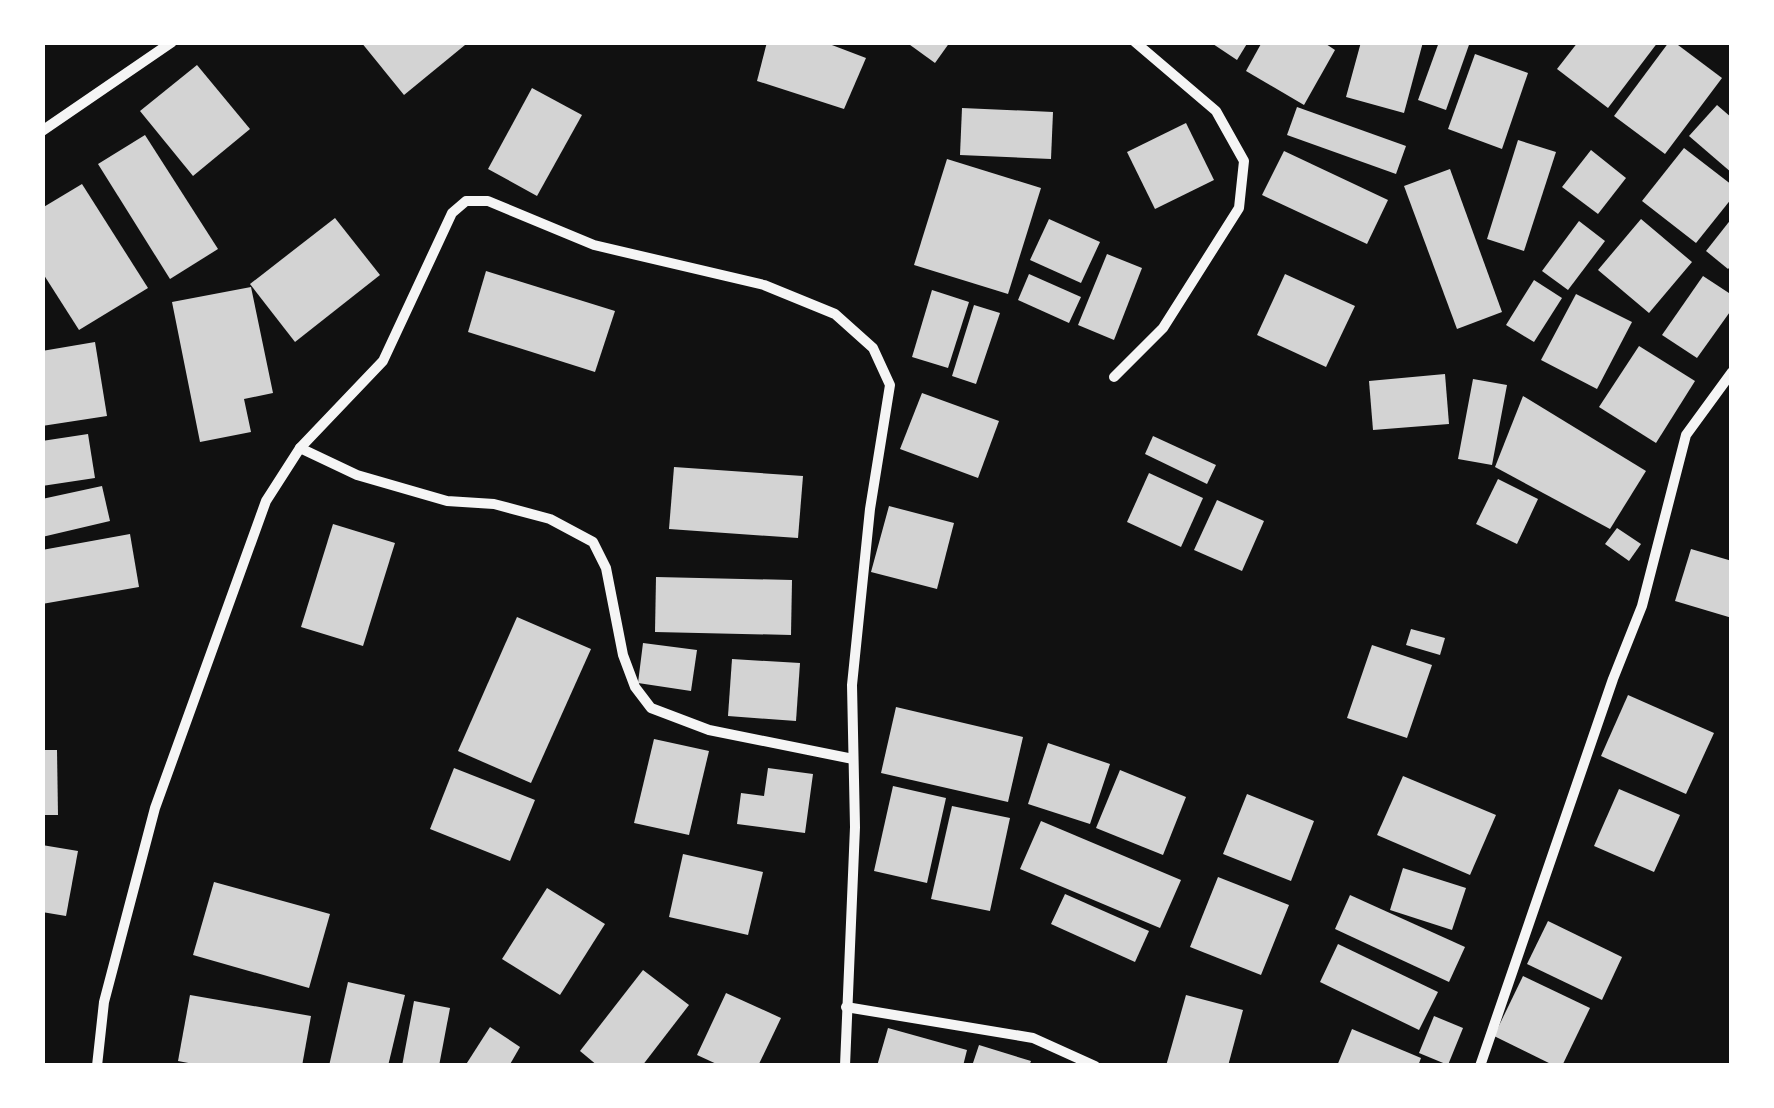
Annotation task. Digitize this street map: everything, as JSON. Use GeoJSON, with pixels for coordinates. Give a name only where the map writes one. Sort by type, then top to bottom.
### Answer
{"type":"FeatureCollection","features":[{"type":"Feature","properties":{"kind":"street"},"geometry":{"type":"LineString","coordinates":[[42,131],[172,42]]}},
{"type":"Feature","properties":{"kind":"street"},"geometry":{"type":"LineString","coordinates":[[1114,376],[1163,328],[1239,208],[1244,161],[1216,112],[1134,42]]}},
{"type":"Feature","properties":{"kind":"street"},"geometry":{"type":"LineString","coordinates":[[97,1066],[104,1002],[156,808],[266,501],[300,448],[384,361],[452,213],[466,201],[488,200],[594,245],[764,285],[835,314],[873,348],[890,384],[870,509],[852,685],[855,827],[846,1066]]}},
{"type":"Feature","properties":{"kind":"street"},"geometry":{"type":"LineString","coordinates":[[1480,1066],[1613,679],[1642,606],[1686,435],[1732,372]]}},
{"type":"Feature","properties":{"kind":"street"},"geometry":{"type":"LineString","coordinates":[[300,448],[357,475],[447,501],[494,504],[550,519],[593,542],[606,568],[623,655],[635,687],[651,708],[708,730],[853,759]]}},
{"type":"Feature","properties":{"kind":"street"},"geometry":{"type":"LineString","coordinates":[[846,1007],[1033,1038],[1096,1066]]}},
{"type":"Feature","properties":{"kind":"building"},"geometry":{"type":"Polygon","coordinates":[[[361,42],[463,42],[465,45],[404,95],[361,42]]]}},
{"type":"Feature","properties":{"kind":"building"},"geometry":{"type":"Polygon","coordinates":[[[767,42],[824,42],[866,58],[844,109],[757,81],[767,42]]]}},
{"type":"Feature","properties":{"kind":"building"},"geometry":{"type":"Polygon","coordinates":[[[906,42],[950,42],[935,63],[906,42]]]}},
{"type":"Feature","properties":{"kind":"building"},"geometry":{"type":"Polygon","coordinates":[[[1210,42],[1248,42],[1237,60],[1210,42]]]}},
{"type":"Feature","properties":{"kind":"building"},"geometry":{"type":"Polygon","coordinates":[[[1262,42],[1323,42],[1335,50],[1304,105],[1246,71],[1262,42]]]}},
{"type":"Feature","properties":{"kind":"building"},"geometry":{"type":"Polygon","coordinates":[[[1361,42],[1423,42],[1404,113],[1346,97],[1361,42]]]}},
{"type":"Feature","properties":{"kind":"building"},"geometry":{"type":"Polygon","coordinates":[[[1439,42],[1470,42],[1446,110],[1418,100],[1439,42]]]}},
{"type":"Feature","properties":{"kind":"building"},"geometry":{"type":"Polygon","coordinates":[[[1578,42],[1658,42],[1608,108],[1557,69],[1578,42]]]}},
{"type":"Feature","properties":{"kind":"building"},"geometry":{"type":"Polygon","coordinates":[[[1669,42],[1722,78],[1665,154],[1614,116],[1669,42]]]}},
{"type":"Feature","properties":{"kind":"building"},"geometry":{"type":"Polygon","coordinates":[[[1475,54],[1528,73],[1502,149],[1448,129],[1475,54]]]}},
{"type":"Feature","properties":{"kind":"building"},"geometry":{"type":"Polygon","coordinates":[[[197,65],[250,129],[193,176],[140,111],[197,65]]]}},
{"type":"Feature","properties":{"kind":"building"},"geometry":{"type":"Polygon","coordinates":[[[532,88],[582,115],[537,196],[488,169],[532,88]]]}},
{"type":"Feature","properties":{"kind":"building"},"geometry":{"type":"Polygon","coordinates":[[[1717,105],[1732,118],[1732,173],[1689,136],[1717,105]]]}},
{"type":"Feature","properties":{"kind":"building"},"geometry":{"type":"Polygon","coordinates":[[[1297,107],[1406,146],[1396,174],[1287,135],[1297,107]]]}},
{"type":"Feature","properties":{"kind":"building"},"geometry":{"type":"Polygon","coordinates":[[[962,108],[1053,112],[1051,159],[960,155],[962,108]]]}},
{"type":"Feature","properties":{"kind":"building"},"geometry":{"type":"Polygon","coordinates":[[[1186,123],[1214,180],[1155,209],[1127,152],[1186,123]]]}},
{"type":"Feature","properties":{"kind":"building"},"geometry":{"type":"Polygon","coordinates":[[[145,135],[218,249],[170,279],[98,164],[145,135]]]}},
{"type":"Feature","properties":{"kind":"building"},"geometry":{"type":"Polygon","coordinates":[[[1518,140],[1556,152],[1524,251],[1487,239],[1518,140]]]}},
{"type":"Feature","properties":{"kind":"building"},"geometry":{"type":"Polygon","coordinates":[[[1684,148],[1732,185],[1732,198],[1696,243],[1642,201],[1684,148]]]}},
{"type":"Feature","properties":{"kind":"building"},"geometry":{"type":"Polygon","coordinates":[[[1591,150],[1626,178],[1598,214],[1562,187],[1591,150]]]}},
{"type":"Feature","properties":{"kind":"building"},"geometry":{"type":"Polygon","coordinates":[[[1284,151],[1388,200],[1367,244],[1262,195],[1284,151]]]}},
{"type":"Feature","properties":{"kind":"building"},"geometry":{"type":"Polygon","coordinates":[[[947,159],[1041,188],[1008,294],[914,265],[947,159]]]}},
{"type":"Feature","properties":{"kind":"building"},"geometry":{"type":"Polygon","coordinates":[[[1450,169],[1502,312],[1457,329],[1404,186],[1450,169]]]}},
{"type":"Feature","properties":{"kind":"building"},"geometry":{"type":"Polygon","coordinates":[[[82,184],[148,288],[79,330],[42,272],[42,208],[82,184]]]}},
{"type":"Feature","properties":{"kind":"building"},"geometry":{"type":"Polygon","coordinates":[[[335,218],[380,275],[295,342],[250,284],[335,218]]]}},
{"type":"Feature","properties":{"kind":"building"},"geometry":{"type":"Polygon","coordinates":[[[1732,218],[1732,265],[1728,269],[1706,251],[1732,218]]]}},
{"type":"Feature","properties":{"kind":"building"},"geometry":{"type":"Polygon","coordinates":[[[1049,219],[1100,242],[1081,283],[1030,260],[1049,219]]]}},
{"type":"Feature","properties":{"kind":"building"},"geometry":{"type":"Polygon","coordinates":[[[1641,219],[1692,262],[1649,313],[1598,270],[1641,219]]]}},
{"type":"Feature","properties":{"kind":"building"},"geometry":{"type":"Polygon","coordinates":[[[1579,221],[1605,241],[1568,290],[1542,271],[1579,221]]]}},
{"type":"Feature","properties":{"kind":"building"},"geometry":{"type":"Polygon","coordinates":[[[1107,254],[1142,268],[1114,340],[1078,325],[1107,254]]]}},
{"type":"Feature","properties":{"kind":"building"},"geometry":{"type":"Polygon","coordinates":[[[486,271],[615,311],[595,372],[468,332],[486,271]]]}},
{"type":"Feature","properties":{"kind":"building"},"geometry":{"type":"Polygon","coordinates":[[[1029,274],[1081,297],[1069,323],[1018,300],[1029,274]]]}},
{"type":"Feature","properties":{"kind":"building"},"geometry":{"type":"Polygon","coordinates":[[[1285,274],[1355,306],[1326,367],[1257,335],[1285,274]]]}},
{"type":"Feature","properties":{"kind":"building"},"geometry":{"type":"Polygon","coordinates":[[[1703,276],[1732,295],[1732,309],[1697,358],[1662,335],[1703,276]]]}},
{"type":"Feature","properties":{"kind":"building"},"geometry":{"type":"Polygon","coordinates":[[[1534,280],[1562,298],[1534,342],[1506,325],[1534,280]]]}},
{"type":"Feature","properties":{"kind":"building"},"geometry":{"type":"Polygon","coordinates":[[[251,287],[273,393],[244,399],[251,432],[200,442],[172,302],[251,287]]]}},
{"type":"Feature","properties":{"kind":"building"},"geometry":{"type":"Polygon","coordinates":[[[932,290],[969,302],[948,368],[912,357],[932,290]]]}},
{"type":"Feature","properties":{"kind":"building"},"geometry":{"type":"Polygon","coordinates":[[[1576,294],[1632,322],[1597,389],[1541,360],[1576,294]]]}},
{"type":"Feature","properties":{"kind":"building"},"geometry":{"type":"Polygon","coordinates":[[[974,305],[1000,313],[976,384],[952,376],[974,305]]]}},
{"type":"Feature","properties":{"kind":"building"},"geometry":{"type":"Polygon","coordinates":[[[95,342],[107,416],[42,426],[42,351],[95,342]]]}},
{"type":"Feature","properties":{"kind":"building"},"geometry":{"type":"Polygon","coordinates":[[[1639,346],[1695,381],[1656,443],[1599,407],[1639,346]]]}},
{"type":"Feature","properties":{"kind":"building"},"geometry":{"type":"Polygon","coordinates":[[[1445,374],[1449,424],[1373,430],[1369,381],[1445,374]]]}},
{"type":"Feature","properties":{"kind":"building"},"geometry":{"type":"Polygon","coordinates":[[[1473,379],[1507,385],[1492,465],[1458,459],[1473,379]]]}},
{"type":"Feature","properties":{"kind":"building"},"geometry":{"type":"Polygon","coordinates":[[[922,393],[999,421],[978,478],[900,449],[922,393]]]}},
{"type":"Feature","properties":{"kind":"building"},"geometry":{"type":"Polygon","coordinates":[[[1523,396],[1646,471],[1610,529],[1495,467],[1523,396]]]}},
{"type":"Feature","properties":{"kind":"building"},"geometry":{"type":"Polygon","coordinates":[[[88,434],[95,478],[42,486],[42,441],[88,434]]]}},
{"type":"Feature","properties":{"kind":"building"},"geometry":{"type":"Polygon","coordinates":[[[1153,436],[1216,465],[1207,484],[1145,454],[1153,436]]]}},
{"type":"Feature","properties":{"kind":"building"},"geometry":{"type":"Polygon","coordinates":[[[674,467],[803,476],[798,538],[669,529],[674,467]]]}},
{"type":"Feature","properties":{"kind":"building"},"geometry":{"type":"Polygon","coordinates":[[[1149,473],[1203,498],[1181,547],[1127,522],[1149,473]]]}},
{"type":"Feature","properties":{"kind":"building"},"geometry":{"type":"Polygon","coordinates":[[[1498,479],[1538,499],[1517,544],[1476,524],[1498,479]]]}},
{"type":"Feature","properties":{"kind":"building"},"geometry":{"type":"Polygon","coordinates":[[[102,486],[110,521],[42,537],[42,499],[102,486]]]}},
{"type":"Feature","properties":{"kind":"building"},"geometry":{"type":"Polygon","coordinates":[[[1217,500],[1264,521],[1242,571],[1194,550],[1217,500]]]}},
{"type":"Feature","properties":{"kind":"building"},"geometry":{"type":"Polygon","coordinates":[[[889,506],[954,523],[937,589],[871,572],[889,506]]]}},
{"type":"Feature","properties":{"kind":"building"},"geometry":{"type":"Polygon","coordinates":[[[333,524],[395,543],[363,646],[301,627],[333,524]]]}},
{"type":"Feature","properties":{"kind":"building"},"geometry":{"type":"Polygon","coordinates":[[[1617,528],[1641,544],[1629,561],[1605,544],[1617,528]]]}},
{"type":"Feature","properties":{"kind":"building"},"geometry":{"type":"Polygon","coordinates":[[[130,534],[139,587],[42,604],[42,550],[130,534]]]}},
{"type":"Feature","properties":{"kind":"building"},"geometry":{"type":"Polygon","coordinates":[[[1691,549],[1732,561],[1732,618],[1675,601],[1691,549]]]}},
{"type":"Feature","properties":{"kind":"building"},"geometry":{"type":"Polygon","coordinates":[[[656,577],[792,580],[791,635],[655,632],[656,577]]]}},
{"type":"Feature","properties":{"kind":"building"},"geometry":{"type":"Polygon","coordinates":[[[517,617],[591,649],[531,783],[458,751],[517,617]]]}},
{"type":"Feature","properties":{"kind":"building"},"geometry":{"type":"Polygon","coordinates":[[[1411,629],[1445,638],[1440,655],[1406,645],[1411,629]]]}},
{"type":"Feature","properties":{"kind":"building"},"geometry":{"type":"Polygon","coordinates":[[[643,643],[697,650],[691,691],[638,683],[643,643]]]}},
{"type":"Feature","properties":{"kind":"building"},"geometry":{"type":"Polygon","coordinates":[[[1372,645],[1432,665],[1407,738],[1347,718],[1372,645]]]}},
{"type":"Feature","properties":{"kind":"building"},"geometry":{"type":"Polygon","coordinates":[[[732,659],[800,663],[796,721],[728,716],[732,659]]]}},
{"type":"Feature","properties":{"kind":"building"},"geometry":{"type":"Polygon","coordinates":[[[1628,695],[1714,733],[1686,794],[1601,756],[1628,695]]]}},
{"type":"Feature","properties":{"kind":"building"},"geometry":{"type":"Polygon","coordinates":[[[896,707],[1023,737],[1008,802],[881,773],[896,707]]]}},
{"type":"Feature","properties":{"kind":"building"},"geometry":{"type":"Polygon","coordinates":[[[654,739],[709,751],[689,835],[634,823],[654,739]]]}},
{"type":"Feature","properties":{"kind":"building"},"geometry":{"type":"Polygon","coordinates":[[[1048,743],[1110,764],[1090,824],[1028,804],[1048,743]]]}},
{"type":"Feature","properties":{"kind":"building"},"geometry":{"type":"Polygon","coordinates":[[[42,750],[57,750],[58,815],[42,815],[42,750]]]}},
{"type":"Feature","properties":{"kind":"building"},"geometry":{"type":"Polygon","coordinates":[[[454,768],[535,800],[510,861],[430,829],[454,768]]]}},
{"type":"Feature","properties":{"kind":"building"},"geometry":{"type":"Polygon","coordinates":[[[768,768],[813,774],[805,833],[737,824],[741,793],[764,796],[768,768]]]}},
{"type":"Feature","properties":{"kind":"building"},"geometry":{"type":"Polygon","coordinates":[[[1120,770],[1186,797],[1163,855],[1096,828],[1120,770]]]}},
{"type":"Feature","properties":{"kind":"building"},"geometry":{"type":"Polygon","coordinates":[[[1403,776],[1496,815],[1470,875],[1377,835],[1403,776]]]}},
{"type":"Feature","properties":{"kind":"building"},"geometry":{"type":"Polygon","coordinates":[[[893,786],[946,798],[927,883],[874,871],[893,786]]]}},
{"type":"Feature","properties":{"kind":"building"},"geometry":{"type":"Polygon","coordinates":[[[1619,789],[1680,815],[1654,872],[1594,846],[1619,789]]]}},
{"type":"Feature","properties":{"kind":"building"},"geometry":{"type":"Polygon","coordinates":[[[1247,794],[1314,821],[1291,881],[1223,854],[1247,794]]]}},
{"type":"Feature","properties":{"kind":"building"},"geometry":{"type":"Polygon","coordinates":[[[952,806],[1010,818],[990,911],[931,899],[952,806]]]}},
{"type":"Feature","properties":{"kind":"building"},"geometry":{"type":"Polygon","coordinates":[[[1041,821],[1181,880],[1160,928],[1020,869],[1041,821]]]}},
{"type":"Feature","properties":{"kind":"building"},"geometry":{"type":"Polygon","coordinates":[[[42,845],[78,851],[66,916],[42,912],[42,845]]]}},
{"type":"Feature","properties":{"kind":"building"},"geometry":{"type":"Polygon","coordinates":[[[683,854],[763,872],[748,935],[669,917],[683,854]]]}},
{"type":"Feature","properties":{"kind":"building"},"geometry":{"type":"Polygon","coordinates":[[[1403,868],[1466,888],[1452,930],[1390,910],[1403,868]]]}},
{"type":"Feature","properties":{"kind":"building"},"geometry":{"type":"Polygon","coordinates":[[[1218,877],[1289,905],[1261,975],[1190,947],[1218,877]]]}},
{"type":"Feature","properties":{"kind":"building"},"geometry":{"type":"Polygon","coordinates":[[[214,882],[330,914],[309,988],[193,955],[214,882]]]}},
{"type":"Feature","properties":{"kind":"building"},"geometry":{"type":"Polygon","coordinates":[[[547,888],[605,924],[560,995],[502,959],[547,888]]]}},
{"type":"Feature","properties":{"kind":"building"},"geometry":{"type":"Polygon","coordinates":[[[1065,894],[1149,931],[1135,962],[1051,924],[1065,894]]]}},
{"type":"Feature","properties":{"kind":"building"},"geometry":{"type":"Polygon","coordinates":[[[1350,895],[1465,947],[1449,982],[1335,929],[1350,895]]]}},
{"type":"Feature","properties":{"kind":"building"},"geometry":{"type":"Polygon","coordinates":[[[1548,921],[1622,957],[1602,1000],[1527,964],[1548,921]]]}},
{"type":"Feature","properties":{"kind":"building"},"geometry":{"type":"Polygon","coordinates":[[[1338,944],[1438,992],[1419,1030],[1320,982],[1338,944]]]}},
{"type":"Feature","properties":{"kind":"building"},"geometry":{"type":"Polygon","coordinates":[[[643,970],[689,1005],[642,1066],[598,1066],[580,1051],[643,970]]]}},
{"type":"Feature","properties":{"kind":"building"},"geometry":{"type":"Polygon","coordinates":[[[1523,976],[1590,1008],[1562,1066],[1494,1036],[1523,976]]]}},
{"type":"Feature","properties":{"kind":"building"},"geometry":{"type":"Polygon","coordinates":[[[348,982],[405,995],[388,1066],[329,1066],[348,982]]]}},
{"type":"Feature","properties":{"kind":"building"},"geometry":{"type":"Polygon","coordinates":[[[726,993],[781,1018],[758,1066],[721,1066],[697,1055],[726,993]]]}},
{"type":"Feature","properties":{"kind":"building"},"geometry":{"type":"Polygon","coordinates":[[[190,995],[311,1016],[302,1066],[204,1066],[178,1061],[190,995]]]}},
{"type":"Feature","properties":{"kind":"building"},"geometry":{"type":"Polygon","coordinates":[[[1186,995],[1243,1010],[1228,1066],[1166,1066],[1186,995]]]}},
{"type":"Feature","properties":{"kind":"building"},"geometry":{"type":"Polygon","coordinates":[[[414,1001],[450,1008],[439,1066],[402,1066],[414,1001]]]}},
{"type":"Feature","properties":{"kind":"building"},"geometry":{"type":"Polygon","coordinates":[[[1434,1016],[1463,1028],[1448,1065],[1419,1053],[1434,1016]]]}},
{"type":"Feature","properties":{"kind":"building"},"geometry":{"type":"Polygon","coordinates":[[[490,1027],[520,1047],[509,1066],[465,1066],[490,1027]]]}},
{"type":"Feature","properties":{"kind":"building"},"geometry":{"type":"Polygon","coordinates":[[[888,1028],[967,1050],[963,1066],[877,1066],[888,1028]]]}},
{"type":"Feature","properties":{"kind":"building"},"geometry":{"type":"Polygon","coordinates":[[[1352,1029],[1421,1058],[1418,1066],[1337,1066],[1352,1029]]]}},
{"type":"Feature","properties":{"kind":"building"},"geometry":{"type":"Polygon","coordinates":[[[979,1045],[1031,1061],[1029,1066],[972,1066],[979,1045]]]}}]}
